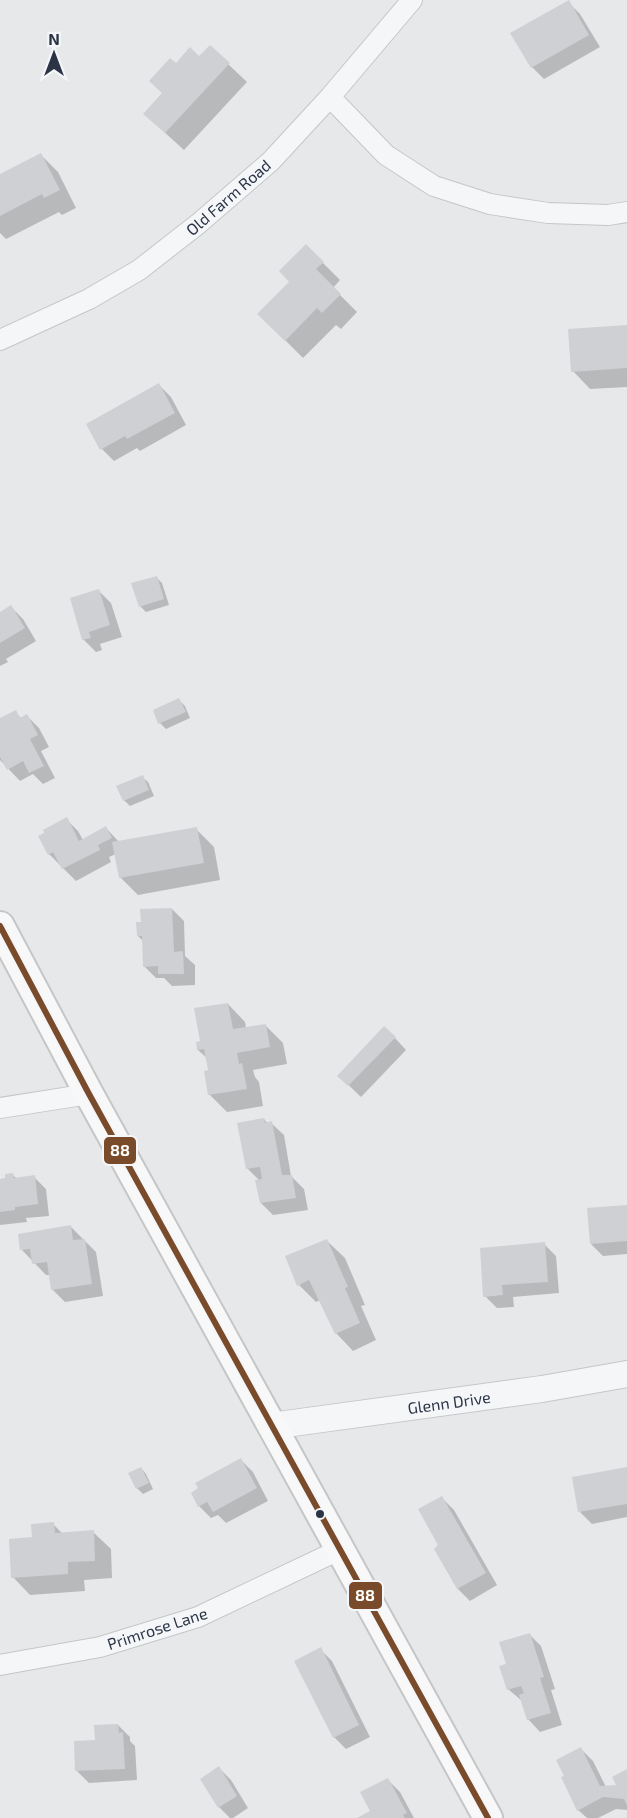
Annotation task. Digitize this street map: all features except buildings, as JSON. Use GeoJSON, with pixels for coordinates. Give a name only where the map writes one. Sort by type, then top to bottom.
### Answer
{"type":"FeatureCollection","features":[{"type":"Feature","properties":{"kind":"main road"},"geometry":{"type":"LineString","coordinates":[[0,926],[89,1094],[488,1818]]}},
{"type":"Feature","properties":{"kind":"street","name":"Old Farm Road"},"geometry":{"type":"LineString","coordinates":[[0,340],[89,299],[139,270],[198,224],[271,161],[330,97],[412,0]]}},
{"type":"Feature","properties":{"kind":"street"},"geometry":{"type":"LineString","coordinates":[[330,97],[386,155],[434,186],[490,204],[548,213],[627,212]]}},
{"type":"Feature","properties":{"kind":"street"},"geometry":{"type":"LineString","coordinates":[[0,1108],[89,1094]]}},
{"type":"Feature","properties":{"kind":"street","name":"Glenn Drive"},"geometry":{"type":"LineString","coordinates":[[271,1426],[542,1389],[627,1374]]}},
{"type":"Feature","properties":{"kind":"street","name":"Primrose Lane"},"geometry":{"type":"LineString","coordinates":[[0,1665],[100,1647],[198,1617],[339,1550]]}},
{"type":"Feature","properties":{"kind":"transit line","name":"88"},"geometry":{"type":"LineString","coordinates":[[0,926],[89,1094],[488,1818]]}}]}
